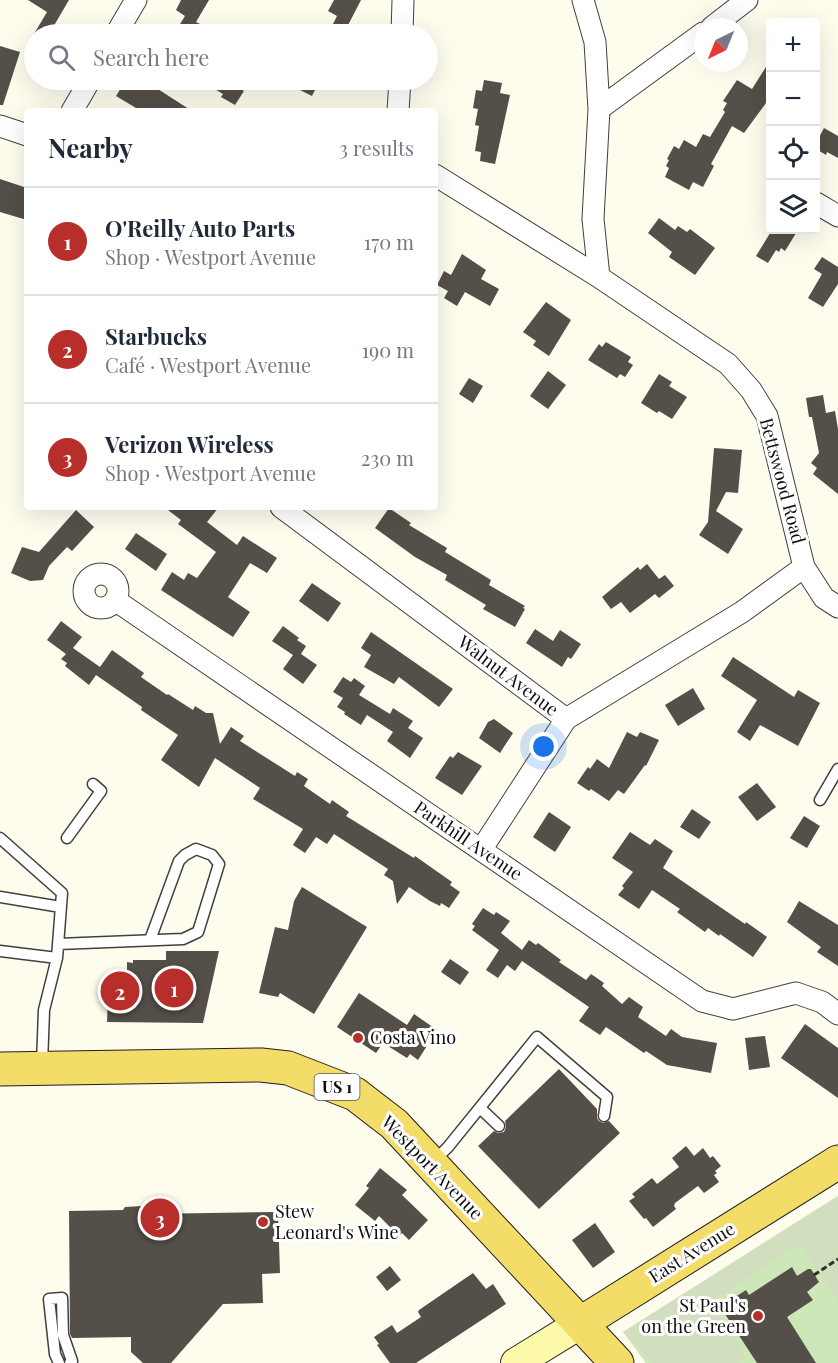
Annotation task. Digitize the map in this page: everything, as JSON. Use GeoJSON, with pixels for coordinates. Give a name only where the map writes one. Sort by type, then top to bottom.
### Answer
{"type":"FeatureCollection","features":[{"type":"Feature","properties":{"kind":"main road","name":"Westport Avenue"},"geometry":{"type":"LineString","coordinates":[[0,1069],[261,1065],[288,1068],[354,1094],[394,1124],[580,1323]]}},
{"type":"Feature","properties":{"kind":"main road","name":"East Avenue"},"geometry":{"type":"LineString","coordinates":[[516,1363],[838,1162]]}},
{"type":"Feature","properties":{"kind":"main road","name":"US 1"},"geometry":{"type":"LineString","coordinates":[[580,1323],[617,1363]]}},
{"type":"Feature","properties":{"kind":"street"},"geometry":{"type":"LineString","coordinates":[[122,24],[136,0]]}},
{"type":"Feature","properties":{"kind":"street"},"geometry":{"type":"LineString","coordinates":[[402,24],[403,0]]}},
{"type":"Feature","properties":{"kind":"street"},"geometry":{"type":"LineString","coordinates":[[583,0],[595,42],[598,110],[593,219],[599,277]]}},
{"type":"Feature","properties":{"kind":"street"},"geometry":{"type":"LineString","coordinates":[[724,18],[747,0]]}},
{"type":"Feature","properties":{"kind":"street"},"geometry":{"type":"LineString","coordinates":[[598,110],[694,40]]}},
{"type":"Feature","properties":{"kind":"street"},"geometry":{"type":"LineString","coordinates":[[74,108],[84,90]]}},
{"type":"Feature","properties":{"kind":"street"},"geometry":{"type":"LineString","coordinates":[[398,108],[399,90]]}},
{"type":"Feature","properties":{"kind":"street"},"geometry":{"type":"LineString","coordinates":[[0,126],[24,134]]}},
{"type":"Feature","properties":{"kind":"street","name":"Bettswood Road"},"geometry":{"type":"LineString","coordinates":[[438,177],[599,277],[728,364],[751,390],[767,416],[804,567],[824,598],[838,607]]}},
{"type":"Feature","properties":{"kind":"street"},"geometry":{"type":"LineString","coordinates":[[820,205],[838,216]]}},
{"type":"Feature","properties":{"kind":"street","name":"Walnut Avenue"},"geometry":{"type":"LineString","coordinates":[[285,510],[567,719],[742,612],[804,567]]}},
{"type":"Feature","properties":{"kind":"street","name":"Parkhill Avenue"},"geometry":{"type":"LineString","coordinates":[[115,600],[702,1001],[733,1010],[796,993],[822,1002],[838,1014]]}},
{"type":"Feature","properties":{"kind":"street"},"geometry":{"type":"LineString","coordinates":[[481,850],[567,719]]}},
{"type":"Feature","properties":{"kind":"lane"},"geometry":{"type":"LineString","coordinates":[[820,800],[838,769]]}},
{"type":"Feature","properties":{"kind":"lane"},"geometry":{"type":"LineString","coordinates":[[67,838],[101,791],[93,784]]}},
{"type":"Feature","properties":{"kind":"lane"},"geometry":{"type":"LineString","coordinates":[[0,838],[62,893],[57,958],[44,1010],[42,1068]]}},
{"type":"Feature","properties":{"kind":"lane"},"geometry":{"type":"LineString","coordinates":[[58,944],[183,939],[198,932],[219,864],[212,855],[196,849],[179,861],[150,940]]}},
{"type":"Feature","properties":{"kind":"lane"},"geometry":{"type":"LineString","coordinates":[[0,897],[61,907]]}},
{"type":"Feature","properties":{"kind":"lane"},"geometry":{"type":"LineString","coordinates":[[0,951],[57,958]]}},
{"type":"Feature","properties":{"kind":"lane"},"geometry":{"type":"LineString","coordinates":[[430,1164],[448,1147],[537,1037],[576,1078],[607,1097],[604,1116]]}},
{"type":"Feature","properties":{"kind":"lane"},"geometry":{"type":"LineString","coordinates":[[480,1108],[499,1126]]}},
{"type":"Feature","properties":{"kind":"lane"},"geometry":{"type":"LineString","coordinates":[[59,1363],[55,1354],[49,1299],[62,1298],[63,1335],[72,1361],[70,1363]]}},
{"type":"Feature","properties":{"kind":"path"},"geometry":{"type":"LineString","coordinates":[[814,1275],[838,1259]]}},
{"type":"Feature","properties":{"kind":"green space"},"geometry":{"type":"Polygon","coordinates":[[[838,1196],[838,1363],[646,1363],[623,1332],[838,1196]]]}},
{"type":"Feature","properties":{"kind":"green space"},"geometry":{"type":"Polygon","coordinates":[[[838,1196],[838,1302],[800,1244],[712,1301],[746,1357],[738,1363],[652,1363],[623,1332],[838,1196]]]}},
{"type":"Feature","properties":{"kind":"building"},"geometry":{"type":"Polygon","coordinates":[[[28,0],[69,0],[55,24],[40,24],[47,12],[28,0]]]}},
{"type":"Feature","properties":{"kind":"building"},"geometry":{"type":"Polygon","coordinates":[[[181,0],[209,0],[196,22],[200,24],[180,24],[185,16],[176,10],[181,0]]]}},
{"type":"Feature","properties":{"kind":"building"},"geometry":{"type":"Polygon","coordinates":[[[334,0],[361,0],[349,24],[333,24],[337,16],[328,11],[334,0]]]}},
{"type":"Feature","properties":{"kind":"building"},"geometry":{"type":"Polygon","coordinates":[[[0,46],[20,52],[3,105],[0,105],[0,46]]]}},
{"type":"Feature","properties":{"kind":"building"},"geometry":{"type":"Polygon","coordinates":[[[766,67],[766,103],[744,133],[732,126],[711,164],[714,166],[703,187],[693,182],[689,190],[665,177],[669,168],[666,166],[669,160],[667,159],[674,146],[679,149],[684,140],[696,147],[703,134],[710,137],[725,112],[723,110],[727,103],[723,101],[737,80],[752,89],[766,67]]]}},
{"type":"Feature","properties":{"kind":"building"},"geometry":{"type":"Polygon","coordinates":[[[484,80],[502,83],[500,93],[510,95],[495,164],[480,161],[481,152],[475,151],[479,126],[475,125],[478,109],[473,108],[476,90],[482,91],[484,80]]]}},
{"type":"Feature","properties":{"kind":"building"},"geometry":{"type":"Polygon","coordinates":[[[120,90],[159,90],[187,108],[136,108],[116,96],[120,90]]]}},
{"type":"Feature","properties":{"kind":"building"},"geometry":{"type":"Polygon","coordinates":[[[216,90],[244,91],[235,105],[221,97],[223,94],[216,90]]]}},
{"type":"Feature","properties":{"kind":"building"},"geometry":{"type":"Polygon","coordinates":[[[300,90],[315,90],[312,96],[300,90]]]}},
{"type":"Feature","properties":{"kind":"building"},"geometry":{"type":"Polygon","coordinates":[[[824,128],[838,136],[838,158],[827,152],[826,155],[820,151],[820,136],[824,128]]]}},
{"type":"Feature","properties":{"kind":"building"},"geometry":{"type":"Polygon","coordinates":[[[0,179],[24,187],[24,219],[0,212],[0,179]]]}},
{"type":"Feature","properties":{"kind":"building"},"geometry":{"type":"Polygon","coordinates":[[[659,218],[675,230],[678,226],[687,232],[690,229],[715,248],[695,275],[669,257],[672,252],[648,233],[659,218]]]}},
{"type":"Feature","properties":{"kind":"building"},"geometry":{"type":"Polygon","coordinates":[[[770,234],[796,234],[785,251],[781,248],[779,252],[776,250],[768,263],[756,256],[770,234]]]}},
{"type":"Feature","properties":{"kind":"building"},"geometry":{"type":"Polygon","coordinates":[[[462,254],[486,270],[481,279],[499,289],[490,306],[465,292],[457,306],[444,298],[448,291],[438,286],[444,271],[451,275],[462,254]]]}},
{"type":"Feature","properties":{"kind":"building"},"geometry":{"type":"Polygon","coordinates":[[[822,257],[838,267],[838,284],[823,307],[808,298],[822,274],[814,269],[822,257]]]}},
{"type":"Feature","properties":{"kind":"building"},"geometry":{"type":"Polygon","coordinates":[[[546,302],[571,320],[549,356],[533,345],[536,341],[523,332],[546,302]]]}},
{"type":"Feature","properties":{"kind":"building"},"geometry":{"type":"Polygon","coordinates":[[[606,342],[631,357],[628,362],[633,365],[625,377],[620,374],[617,378],[588,360],[599,344],[602,347],[606,342]]]}},
{"type":"Feature","properties":{"kind":"building"},"geometry":{"type":"Polygon","coordinates":[[[548,371],[566,385],[548,409],[530,396],[548,371]]]}},
{"type":"Feature","properties":{"kind":"building"},"geometry":{"type":"Polygon","coordinates":[[[659,374],[672,382],[669,386],[687,397],[672,419],[641,403],[659,374]]]}},
{"type":"Feature","properties":{"kind":"building"},"geometry":{"type":"Polygon","coordinates":[[[469,378],[483,386],[473,403],[459,394],[469,378]]]}},
{"type":"Feature","properties":{"kind":"building"},"geometry":{"type":"Polygon","coordinates":[[[823,395],[826,413],[835,411],[838,429],[838,494],[813,474],[817,468],[811,463],[819,453],[806,398],[823,395]]]}},
{"type":"Feature","properties":{"kind":"building"},"geometry":{"type":"Polygon","coordinates":[[[714,448],[742,450],[738,493],[726,492],[716,511],[743,529],[728,554],[699,535],[708,522],[714,448]]]}},
{"type":"Feature","properties":{"kind":"building"},"geometry":{"type":"Polygon","coordinates":[[[76,510],[94,527],[72,551],[67,547],[49,566],[43,580],[30,581],[11,573],[22,547],[39,552],[76,510]]]}},
{"type":"Feature","properties":{"kind":"building"},"geometry":{"type":"Polygon","coordinates":[[[168,510],[217,510],[207,522],[237,545],[243,536],[277,558],[267,573],[250,563],[228,597],[250,612],[233,637],[161,590],[172,572],[184,580],[188,573],[197,578],[216,552],[178,524],[181,520],[168,510]]]}},
{"type":"Feature","properties":{"kind":"building"},"geometry":{"type":"Polygon","coordinates":[[[388,510],[392,510],[411,523],[409,525],[447,548],[445,552],[491,580],[489,585],[525,606],[515,627],[483,609],[486,605],[445,580],[447,575],[415,557],[375,528],[388,510]]]}},
{"type":"Feature","properties":{"kind":"building"},"geometry":{"type":"Polygon","coordinates":[[[136,533],[167,554],[156,571],[125,549],[136,533]]]}},
{"type":"Feature","properties":{"kind":"building"},"geometry":{"type":"Polygon","coordinates":[[[647,564],[659,579],[665,575],[674,586],[659,598],[655,594],[630,613],[621,602],[611,609],[602,597],[638,567],[640,570],[647,564]]]}},
{"type":"Feature","properties":{"kind":"building"},"geometry":{"type":"Polygon","coordinates":[[[312,583],[341,603],[328,622],[299,601],[312,583]]]}},
{"type":"Feature","properties":{"kind":"building"},"geometry":{"type":"Polygon","coordinates":[[[61,621],[82,637],[73,648],[100,667],[112,650],[144,673],[141,677],[167,695],[193,710],[195,706],[206,713],[213,713],[220,744],[231,727],[244,736],[240,741],[295,776],[297,772],[308,779],[304,786],[330,804],[332,800],[349,812],[346,816],[414,858],[415,856],[452,882],[450,885],[460,892],[449,908],[441,903],[440,906],[430,901],[409,887],[397,904],[393,881],[384,875],[388,869],[334,834],[327,844],[316,837],[305,853],[293,845],[303,829],[253,799],[260,788],[215,758],[199,787],[161,760],[178,735],[96,675],[89,685],[65,666],[67,663],[61,659],[66,654],[47,640],[61,621]]]}},
{"type":"Feature","properties":{"kind":"building"},"geometry":{"type":"Polygon","coordinates":[[[283,626],[306,646],[301,654],[317,665],[303,684],[283,669],[293,655],[272,641],[283,626]]]}},
{"type":"Feature","properties":{"kind":"building"},"geometry":{"type":"Polygon","coordinates":[[[535,629],[553,641],[560,630],[581,644],[571,659],[568,657],[562,667],[526,643],[535,629]]]}},
{"type":"Feature","properties":{"kind":"building"},"geometry":{"type":"Polygon","coordinates":[[[371,632],[453,689],[439,707],[399,677],[394,684],[364,667],[371,655],[361,648],[371,632]]]}},
{"type":"Feature","properties":{"kind":"building"},"geometry":{"type":"Polygon","coordinates":[[[733,657],[794,697],[798,690],[820,703],[798,746],[760,725],[750,741],[737,732],[757,700],[721,676],[733,657]]]}},
{"type":"Feature","properties":{"kind":"building"},"geometry":{"type":"Polygon","coordinates":[[[343,677],[351,682],[354,678],[365,686],[359,695],[390,714],[393,708],[413,721],[408,728],[423,738],[410,758],[387,741],[393,732],[367,715],[361,725],[337,707],[343,698],[333,692],[343,677]]]}},
{"type":"Feature","properties":{"kind":"building"},"geometry":{"type":"Polygon","coordinates":[[[693,688],[705,709],[678,726],[665,705],[693,688]]]}},
{"type":"Feature","properties":{"kind":"building"},"geometry":{"type":"Polygon","coordinates":[[[494,719],[513,733],[500,753],[479,738],[488,722],[494,719]]]}},
{"type":"Feature","properties":{"kind":"building"},"geometry":{"type":"Polygon","coordinates":[[[627,732],[637,737],[640,732],[659,740],[646,766],[624,794],[618,790],[609,801],[577,783],[597,759],[609,768],[627,732]]]}},
{"type":"Feature","properties":{"kind":"building"},"geometry":{"type":"Polygon","coordinates":[[[458,752],[482,766],[462,795],[435,778],[450,756],[453,758],[458,752]]]}},
{"type":"Feature","properties":{"kind":"building"},"geometry":{"type":"Polygon","coordinates":[[[757,783],[776,807],[757,821],[738,797],[757,783]]]}},
{"type":"Feature","properties":{"kind":"building"},"geometry":{"type":"Polygon","coordinates":[[[692,809],[711,822],[699,839],[680,827],[692,809]]]}},
{"type":"Feature","properties":{"kind":"building"},"geometry":{"type":"Polygon","coordinates":[[[549,812],[571,827],[555,852],[533,837],[549,812]]]}},
{"type":"Feature","properties":{"kind":"building"},"geometry":{"type":"Polygon","coordinates":[[[804,816],[820,826],[807,848],[790,838],[804,816]]]}},
{"type":"Feature","properties":{"kind":"building"},"geometry":{"type":"Polygon","coordinates":[[[630,832],[650,845],[655,839],[673,851],[663,868],[767,937],[753,957],[720,934],[719,936],[708,928],[705,932],[677,912],[680,909],[652,890],[639,909],[618,895],[633,872],[612,858],[630,832]]]}},
{"type":"Feature","properties":{"kind":"building"},"geometry":{"type":"Polygon","coordinates":[[[302,887],[367,927],[314,1014],[280,993],[278,997],[259,993],[275,927],[288,930],[294,901],[302,887]]]}},
{"type":"Feature","properties":{"kind":"building"},"geometry":{"type":"Polygon","coordinates":[[[799,901],[838,925],[838,966],[817,952],[821,947],[787,922],[799,901]]]}},
{"type":"Feature","properties":{"kind":"building"},"geometry":{"type":"Polygon","coordinates":[[[483,908],[494,915],[496,912],[510,921],[501,933],[522,950],[529,940],[536,945],[538,943],[561,960],[559,962],[586,980],[591,974],[604,983],[602,986],[622,1004],[629,997],[643,1007],[638,1017],[666,1036],[671,1029],[682,1037],[717,1043],[711,1073],[667,1065],[646,1051],[644,1053],[606,1027],[600,1035],[579,1021],[589,1007],[522,961],[515,971],[507,965],[498,978],[486,970],[499,950],[472,930],[475,926],[472,924],[483,908]]]}},
{"type":"Feature","properties":{"kind":"building"},"geometry":{"type":"Polygon","coordinates":[[[166,951],[219,951],[203,1023],[107,1022],[108,998],[115,997],[115,986],[121,986],[121,974],[127,974],[127,962],[166,960],[166,951]]]}},
{"type":"Feature","properties":{"kind":"building"},"geometry":{"type":"Polygon","coordinates":[[[450,959],[469,972],[460,985],[441,972],[450,959]]]}},
{"type":"Feature","properties":{"kind":"building"},"geometry":{"type":"Polygon","coordinates":[[[359,993],[407,1025],[414,1014],[437,1030],[418,1060],[410,1054],[407,1058],[383,1043],[376,1053],[337,1027],[359,993]]]}},
{"type":"Feature","properties":{"kind":"building"},"geometry":{"type":"Polygon","coordinates":[[[805,1024],[838,1048],[838,1098],[781,1058],[805,1024]]]}},
{"type":"Feature","properties":{"kind":"building"},"geometry":{"type":"Polygon","coordinates":[[[765,1036],[770,1067],[749,1070],[745,1038],[765,1036]]]}},
{"type":"Feature","properties":{"kind":"building"},"geometry":{"type":"Polygon","coordinates":[[[559,1069],[597,1109],[599,1121],[603,1123],[609,1121],[620,1133],[539,1209],[478,1146],[494,1131],[504,1132],[505,1121],[559,1069]]]}},
{"type":"Feature","properties":{"kind":"building"},"geometry":{"type":"Polygon","coordinates":[[[686,1146],[694,1156],[703,1148],[710,1158],[713,1156],[721,1166],[714,1175],[719,1182],[704,1193],[698,1186],[675,1203],[676,1209],[653,1227],[629,1201],[635,1197],[632,1194],[652,1178],[657,1184],[679,1167],[672,1158],[686,1146]]]}},
{"type":"Feature","properties":{"kind":"building"},"geometry":{"type":"Polygon","coordinates":[[[380,1168],[407,1190],[402,1195],[428,1220],[409,1240],[402,1233],[399,1236],[379,1216],[375,1221],[355,1205],[369,1188],[366,1186],[380,1168]]]}},
{"type":"Feature","properties":{"kind":"building"},"geometry":{"type":"Polygon","coordinates":[[[142,1206],[147,1214],[278,1212],[280,1273],[262,1274],[263,1303],[223,1304],[171,1363],[143,1363],[131,1352],[131,1337],[72,1338],[70,1334],[69,1211],[123,1210],[125,1207],[142,1206]]]}},
{"type":"Feature","properties":{"kind":"building"},"geometry":{"type":"Polygon","coordinates":[[[595,1223],[615,1252],[593,1268],[572,1240],[595,1223]]]}},
{"type":"Feature","properties":{"kind":"building"},"geometry":{"type":"Polygon","coordinates":[[[390,1266],[401,1280],[387,1291],[376,1277],[390,1266]]]}},
{"type":"Feature","properties":{"kind":"building","name":"St Paul's on the Green"},"geometry":{"type":"Polygon","coordinates":[[[792,1267],[797,1276],[811,1269],[819,1282],[807,1292],[813,1300],[787,1317],[816,1363],[757,1363],[723,1311],[729,1307],[726,1303],[746,1290],[749,1295],[792,1267]]]}},
{"type":"Feature","properties":{"kind":"building"},"geometry":{"type":"Polygon","coordinates":[[[473,1273],[486,1289],[493,1284],[506,1304],[416,1363],[390,1363],[374,1337],[392,1325],[397,1333],[421,1317],[419,1310],[473,1273]]]}},
{"type":"Feature","properties":{"kind":"place","name":"O'Reilly Auto Parts"},"geometry":{"type":"Point","coordinates":[174,988]}},
{"type":"Feature","properties":{"kind":"place","name":"Starbucks"},"geometry":{"type":"Point","coordinates":[120,991]}},
{"type":"Feature","properties":{"kind":"place","name":"Costa Vino"},"geometry":{"type":"Point","coordinates":[358,1038]}},
{"type":"Feature","properties":{"kind":"place","name":"Verizon Wireless"},"geometry":{"type":"Point","coordinates":[160,1218]}},
{"type":"Feature","properties":{"kind":"place","name":"Stew Leonard's Wine"},"geometry":{"type":"Point","coordinates":[263,1222]}},
{"type":"Feature","properties":{"kind":"place","name":"St Paul's on the Green"},"geometry":{"type":"Point","coordinates":[758,1316]}}]}
